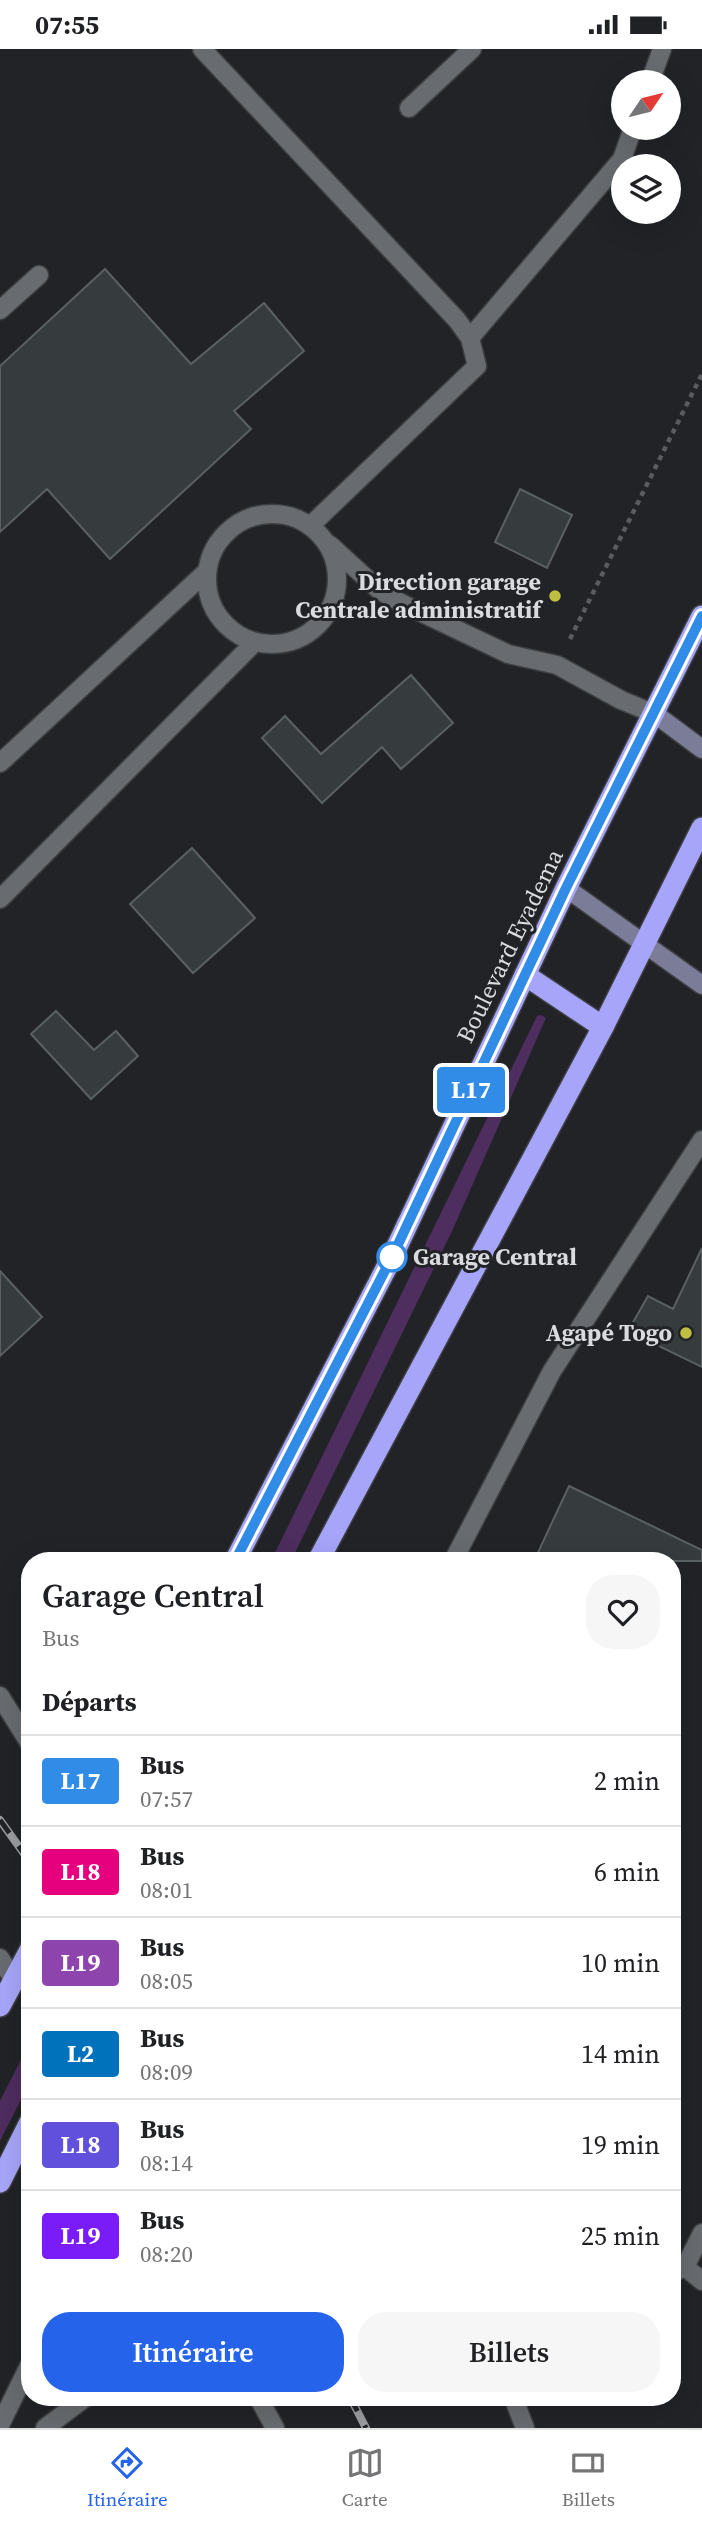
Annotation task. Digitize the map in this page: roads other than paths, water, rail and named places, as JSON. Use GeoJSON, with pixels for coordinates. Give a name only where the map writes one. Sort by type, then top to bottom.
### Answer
{"type":"FeatureCollection","features":[{"type":"Feature","properties":{"kind":"highway","name":"Boulevard Eyadema"},"geometry":{"type":"LineString","coordinates":[[240,1552],[393,1255],[566,888],[702,616]]}},
{"type":"Feature","properties":{"kind":"highway"},"geometry":{"type":"LineString","coordinates":[[323,1552],[603,1027],[702,828]]}},
{"type":"Feature","properties":{"kind":"highway"},"geometry":{"type":"LineString","coordinates":[[524,975],[603,1027]]}},
{"type":"Feature","properties":{"kind":"highway"},"geometry":{"type":"LineString","coordinates":[[0,2006],[21,1965]]}},
{"type":"Feature","properties":{"kind":"highway"},"geometry":{"type":"LineString","coordinates":[[0,2182],[21,2140]]}},
{"type":"Feature","properties":{"kind":"street"},"geometry":{"type":"LineString","coordinates":[[202,49],[457,320],[470,338],[477,366],[310,526]]}},
{"type":"Feature","properties":{"kind":"street"},"geometry":{"type":"LineString","coordinates":[[409,108],[472,49]]}},
{"type":"Feature","properties":{"kind":"street"},"geometry":{"type":"LineString","coordinates":[[654,70],[662,49]]}},
{"type":"Feature","properties":{"kind":"street"},"geometry":{"type":"LineString","coordinates":[[470,338],[622,159],[629,140]]}},
{"type":"Feature","properties":{"kind":"street"},"geometry":{"type":"LineString","coordinates":[[0,310],[39,275]]}},
{"type":"Feature","properties":{"kind":"street"},"geometry":{"type":"LineString","coordinates":[[325,540],[335,563],[337,585],[330,607],[319,625],[300,638],[278,644],[255,642],[234,632],[218,615],[209,593],[207,571],[214,549],[228,531],[246,519],[268,514],[290,516],[310,526],[325,540],[377,589],[399,602],[508,654],[557,665],[621,700],[655,714],[702,749]]}},
{"type":"Feature","properties":{"kind":"street"},"geometry":{"type":"LineString","coordinates":[[0,763],[207,571]]}},
{"type":"Feature","properties":{"kind":"street"},"geometry":{"type":"LineString","coordinates":[[0,899],[255,642]]}},
{"type":"Feature","properties":{"kind":"street"},"geometry":{"type":"LineString","coordinates":[[566,888],[702,985]]}},
{"type":"Feature","properties":{"kind":"street"},"geometry":{"type":"LineString","coordinates":[[458,1552],[552,1371],[702,1140]]}},
{"type":"Feature","properties":{"kind":"street"},"geometry":{"type":"LineString","coordinates":[[0,1696],[21,1730]]}},
{"type":"Feature","properties":{"kind":"street"},"geometry":{"type":"LineString","coordinates":[[0,1958],[13,1979]]}},
{"type":"Feature","properties":{"kind":"street"},"geometry":{"type":"LineString","coordinates":[[681,2267],[702,2233]]}},
{"type":"Feature","properties":{"kind":"street"},"geometry":{"type":"LineString","coordinates":[[681,2271],[702,2281]]}},
{"type":"Feature","properties":{"kind":"street"},"geometry":{"type":"LineString","coordinates":[[0,2425],[21,2382]]}},
{"type":"Feature","properties":{"kind":"street"},"geometry":{"type":"LineString","coordinates":[[46,2428],[74,2406]]}},
{"type":"Feature","properties":{"kind":"street"},"geometry":{"type":"LineString","coordinates":[[263,2406],[275,2428]]}},
{"type":"Feature","properties":{"kind":"street"},"geometry":{"type":"LineString","coordinates":[[516,2406],[525,2428]]}},
{"type":"Feature","properties":{"kind":"railway"},"geometry":{"type":"LineString","coordinates":[[0,1820],[21,1849]]}},
{"type":"Feature","properties":{"kind":"railway"},"geometry":{"type":"LineString","coordinates":[[355,2406],[366,2428]]}},
{"type":"Feature","properties":{"kind":"place","name":"Direction garage Centrale administratif"},"geometry":{"type":"Point","coordinates":[555,596]}},
{"type":"Feature","properties":{"kind":"place","name":"Garage Central"},"geometry":{"type":"Point","coordinates":[392,1257]}},
{"type":"Feature","properties":{"kind":"place","name":"Agapé Togo"},"geometry":{"type":"Point","coordinates":[686,1333]}}]}
